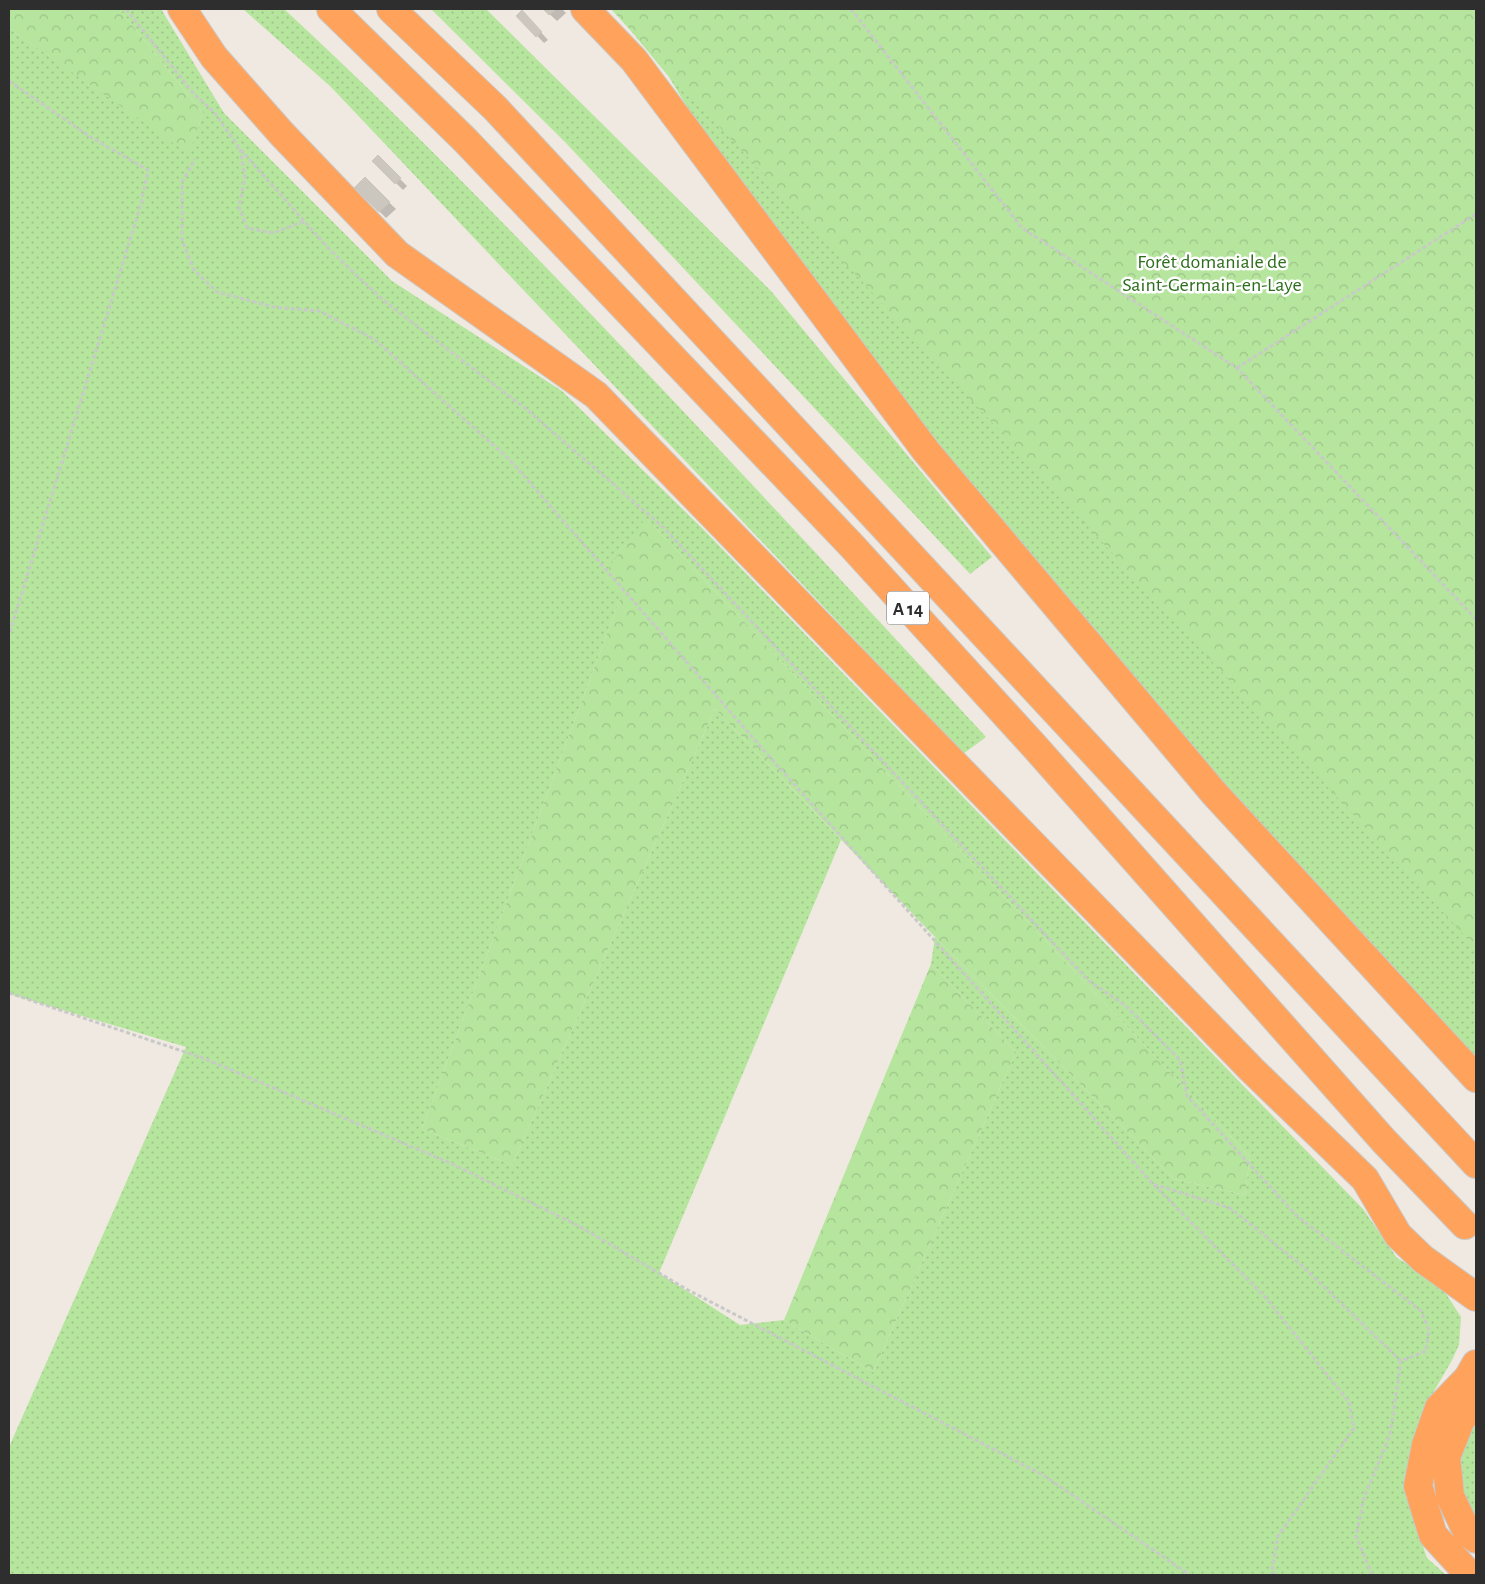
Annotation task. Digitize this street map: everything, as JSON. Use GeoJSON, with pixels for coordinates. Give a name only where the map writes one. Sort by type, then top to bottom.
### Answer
{"type":"FeatureCollection","features":[{"type":"Feature","properties":{"kind":"highway"},"geometry":{"type":"LineString","coordinates":[[182,9],[214,57],[282,134],[397,254],[596,395],[1239,1056],[1364,1179],[1398,1235],[1423,1259],[1476,1297]]}},
{"type":"Feature","properties":{"kind":"highway","name":"A 14"},"geometry":{"type":"LineString","coordinates":[[331,9],[465,140],[852,546],[1036,748],[1384,1141],[1465,1226]]}},
{"type":"Feature","properties":{"kind":"highway","name":"A 14"},"geometry":{"type":"LineString","coordinates":[[391,9],[495,108],[1476,1164]]}},
{"type":"Feature","properties":{"kind":"highway"},"geometry":{"type":"LineString","coordinates":[[585,9],[634,60],[926,451],[1214,793],[1476,1078]]}},
{"type":"Feature","properties":{"kind":"highway"},"geometry":{"type":"LineString","coordinates":[[1473,1575],[1467,1572],[1433,1535],[1418,1486],[1426,1445],[1439,1408],[1468,1378],[1476,1364]]}},
{"type":"Feature","properties":{"kind":"highway"},"geometry":{"type":"LineString","coordinates":[[1476,1404],[1461,1419],[1446,1457],[1450,1496],[1467,1532],[1476,1539]]}},
{"type":"Feature","properties":{"kind":"path"},"geometry":{"type":"LineString","coordinates":[[126,9],[194,94],[214,112],[240,149],[330,250],[383,300],[526,409],[663,527],[1089,981],[1126,1006],[1180,1060],[1186,1096],[1297,1216],[1421,1311],[1429,1330],[1426,1351],[1401,1362]]}},
{"type":"Feature","properties":{"kind":"path"},"geometry":{"type":"LineString","coordinates":[[851,9],[1022,228],[1237,368],[1476,619]]}},
{"type":"Feature","properties":{"kind":"path"},"geometry":{"type":"LineString","coordinates":[[9,81],[89,136],[148,170],[141,204],[9,635]]}},
{"type":"Feature","properties":{"kind":"path"},"geometry":{"type":"LineString","coordinates":[[240,149],[245,177],[239,207],[246,228],[273,233],[305,221]]}},
{"type":"Feature","properties":{"kind":"path"},"geometry":{"type":"LineString","coordinates":[[195,159],[182,182],[182,240],[194,270],[217,292],[274,307],[319,311],[374,340],[510,460],[768,755],[1153,1184],[1265,1297],[1349,1402],[1354,1428],[1278,1536],[1272,1570],[1275,1575]]}},
{"type":"Feature","properties":{"kind":"path"},"geometry":{"type":"LineString","coordinates":[[1237,368],[1476,214]]}},
{"type":"Feature","properties":{"kind":"path"},"geometry":{"type":"LineString","coordinates":[[9,993],[203,1058],[450,1163],[577,1226],[688,1290],[1043,1475],[1190,1575]]}},
{"type":"Feature","properties":{"kind":"path"},"geometry":{"type":"LineString","coordinates":[[1153,1184],[1230,1208],[1300,1264],[1401,1362]]}},
{"type":"Feature","properties":{"kind":"path"},"geometry":{"type":"LineString","coordinates":[[1372,1575],[1356,1536],[1364,1498],[1390,1435],[1401,1362]]}},
{"type":"Feature","properties":{"kind":"green space"},"geometry":{"type":"Polygon","coordinates":[[[9,9],[119,9],[203,113],[189,154],[9,28],[9,9]]]}},
{"type":"Feature","properties":{"kind":"green space"},"geometry":{"type":"Polygon","coordinates":[[[119,9],[161,9],[224,113],[392,281],[562,391],[702,528],[1363,1209],[1397,1258],[1439,1283],[1461,1317],[1459,1345],[1423,1410],[1405,1476],[1409,1506],[1427,1558],[1446,1575],[9,1575],[9,1447],[186,1047],[9,994],[9,28],[189,153],[203,113],[119,9]],[[647,519],[620,599],[422,1129],[512,1165],[715,709],[841,840],[659,1273],[740,1325],[784,1320],[873,1372],[1016,1052],[931,964],[935,937],[1174,1179],[1245,1195],[1250,1157],[647,519]]]}},
{"type":"Feature","properties":{"kind":"green space"},"geometry":{"type":"Polygon","coordinates":[[[243,9],[284,9],[382,102],[617,342],[986,737],[963,754],[331,87],[243,9]]]}},
{"type":"Feature","properties":{"kind":"green space"},"geometry":{"type":"Polygon","coordinates":[[[431,9],[486,9],[771,291],[992,557],[970,574],[565,142],[431,9]]]}},
{"type":"Feature","properties":{"kind":"green space","name":"Forêt domaniale de Saint-Germain-en-Laye"},"geometry":{"type":"Polygon","coordinates":[[[611,9],[1476,9],[1476,948],[611,9]]]}},
{"type":"Feature","properties":{"kind":"green space"},"geometry":{"type":"Polygon","coordinates":[[[613,9],[1476,914],[1476,1069],[1133,697],[779,260],[669,77],[613,9]]]}},
{"type":"Feature","properties":{"kind":"green space"},"geometry":{"type":"Polygon","coordinates":[[[646,518],[1250,1157],[1245,1195],[1174,1179],[935,937],[715,709],[512,1165],[422,1129],[620,599],[602,576],[646,518]]]}},
{"type":"Feature","properties":{"kind":"green space"},"geometry":{"type":"Polygon","coordinates":[[[931,964],[1016,1052],[873,1372],[784,1320],[931,964]]]}},
{"type":"Feature","properties":{"kind":"green space"},"geometry":{"type":"Polygon","coordinates":[[[1476,1422],[1476,1525],[1462,1502],[1458,1472],[1462,1448],[1476,1422]]]}},
{"type":"Feature","properties":{"kind":"building"},"geometry":{"type":"Polygon","coordinates":[[[543,9],[556,9],[549,15],[543,9]]]}},
{"type":"Feature","properties":{"kind":"building"},"geometry":{"type":"Polygon","coordinates":[[[522,10],[542,32],[536,37],[516,16],[522,10]]]}},
{"type":"Feature","properties":{"kind":"building"},"geometry":{"type":"Polygon","coordinates":[[[378,155],[401,178],[395,184],[372,161],[378,155]]]}},
{"type":"Feature","properties":{"kind":"building"},"geometry":{"type":"Polygon","coordinates":[[[365,177],[390,202],[379,212],[354,188],[365,177]]]}}]}
